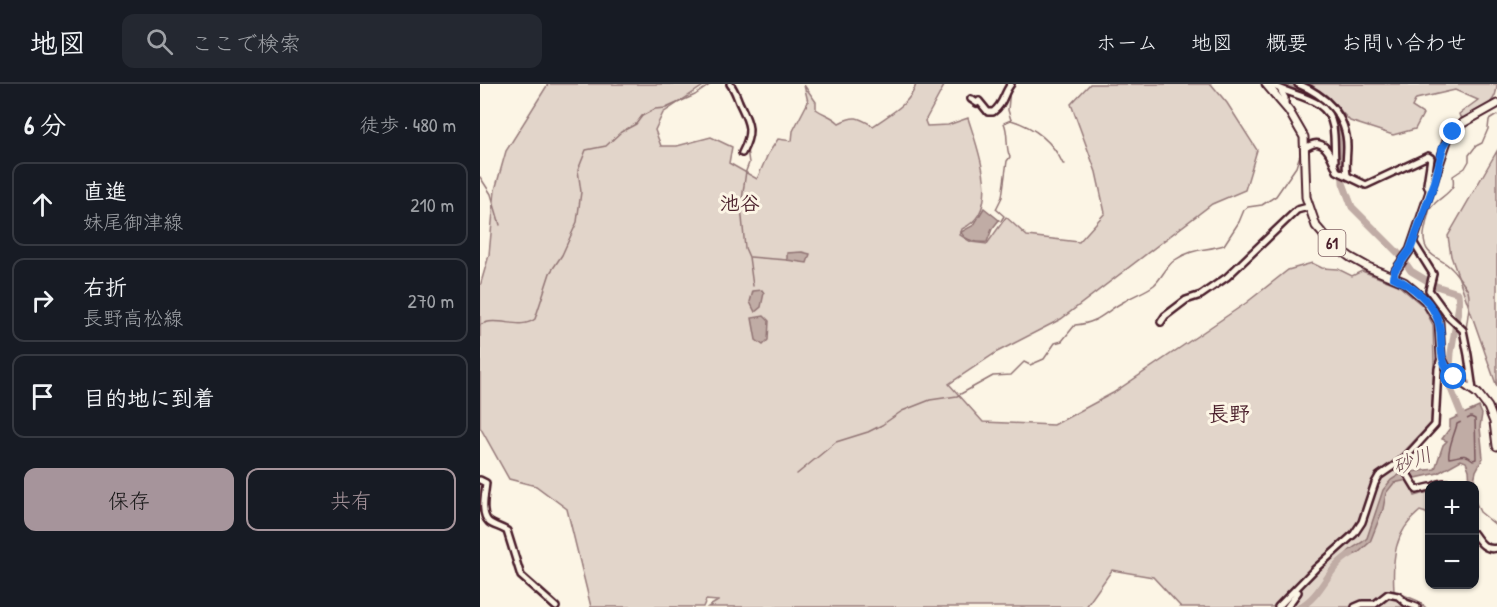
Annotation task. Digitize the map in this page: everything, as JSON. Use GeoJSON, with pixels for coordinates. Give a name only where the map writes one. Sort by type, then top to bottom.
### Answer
{"type":"FeatureCollection","features":[{"type":"Feature","properties":{"kind":"main road","name":"61"},"geometry":{"type":"LineString","coordinates":[[1266,84],[1297,122],[1304,137],[1304,182],[1308,207],[1316,226],[1328,240],[1362,264],[1414,289],[1436,316],[1444,366],[1454,377],[1473,390],[1491,413],[1497,446]]}},
{"type":"Feature","properties":{"kind":"main road"},"geometry":{"type":"LineString","coordinates":[[1393,277],[1413,242],[1443,147],[1448,138],[1463,123],[1497,104]]}},
{"type":"Feature","properties":{"kind":"street"},"geometry":{"type":"LineString","coordinates":[[730,84],[737,94],[749,125],[750,136],[742,153]]}},
{"type":"Feature","properties":{"kind":"street"},"geometry":{"type":"LineString","coordinates":[[971,99],[977,103],[979,101],[988,112],[993,112],[1001,106],[1011,84]]}},
{"type":"Feature","properties":{"kind":"street"},"geometry":{"type":"LineString","coordinates":[[1270,84],[1281,91],[1318,103],[1329,115],[1333,127],[1337,171],[1366,185],[1428,156],[1431,158],[1427,184],[1430,192]]}},
{"type":"Feature","properties":{"kind":"street"},"geometry":{"type":"LineString","coordinates":[[1298,84],[1325,98],[1336,109],[1346,134],[1347,175]]}},
{"type":"Feature","properties":{"kind":"street"},"geometry":{"type":"LineString","coordinates":[[1281,91],[1285,98],[1285,106]]}},
{"type":"Feature","properties":{"kind":"street"},"geometry":{"type":"LineString","coordinates":[[1305,148],[1316,143],[1321,145],[1335,163]]}},
{"type":"Feature","properties":{"kind":"street"},"geometry":{"type":"LineString","coordinates":[[1161,322],[1165,316],[1186,300],[1201,295],[1227,277],[1297,210],[1308,207]]}},
{"type":"Feature","properties":{"kind":"street"},"geometry":{"type":"LineString","coordinates":[[1413,242],[1432,271],[1432,284],[1429,290],[1462,328],[1473,390]]}},
{"type":"Feature","properties":{"kind":"street"},"geometry":{"type":"LineString","coordinates":[[1278,607],[1354,534],[1368,509],[1376,480],[1400,462],[1435,425],[1438,369],[1441,357]]}},
{"type":"Feature","properties":{"kind":"street"},"geometry":{"type":"LineString","coordinates":[[1400,462],[1417,490],[1425,488]]}},
{"type":"Feature","properties":{"kind":"street"},"geometry":{"type":"LineString","coordinates":[[480,480],[486,483],[482,507],[485,518],[488,522],[507,531],[524,580],[556,607]]}},
{"type":"Feature","properties":{"kind":"street"},"geometry":{"type":"LineString","coordinates":[[1475,535],[1480,544],[1491,549],[1497,548]]}},
{"type":"Feature","properties":{"kind":"street"},"geometry":{"type":"LineString","coordinates":[[1287,607],[1299,587]]}},
{"type":"Feature","properties":{"kind":"street"},"geometry":{"type":"LineString","coordinates":[[1355,607],[1362,604],[1375,604],[1388,594],[1392,594],[1417,607]]}},
{"type":"Feature","properties":{"kind":"shaded area"},"geometry":{"type":"Polygon","coordinates":[[[548,84],[706,84],[663,113],[655,130],[661,146],[677,146],[711,137],[732,147],[729,163],[757,179],[768,154],[778,139],[792,141],[793,131],[808,102],[804,85],[816,102],[816,109],[839,123],[856,118],[873,126],[904,103],[916,84],[945,84],[925,121],[927,126],[948,125],[968,118],[984,179],[985,194],[982,209],[974,220],[962,229],[960,235],[971,242],[987,244],[1006,217],[1027,236],[1079,242],[1105,213],[1096,172],[1071,104],[1090,84],[1211,84],[1227,103],[1257,150],[1245,190],[1212,204],[1061,319],[997,352],[949,384],[983,422],[1054,425],[1113,393],[1246,303],[1288,270],[1312,263],[1322,268],[1338,269],[1352,276],[1362,271],[1398,285],[1423,306],[1433,325],[1431,423],[1399,457],[1415,496],[1425,493],[1425,513],[1420,511],[1411,519],[1400,537],[1394,557],[1394,591],[1418,601],[1425,607],[1181,607],[1153,577],[1112,570],[1086,607],[708,607],[718,601],[706,600],[703,607],[591,607],[567,509],[536,486],[509,479],[480,427],[480,286],[489,255],[495,190],[506,151],[548,84]]]}},
{"type":"Feature","properties":{"kind":"shaded area"},"geometry":{"type":"Polygon","coordinates":[[[1310,84],[1497,84],[1491,102],[1464,118],[1459,114],[1478,100],[1455,90],[1416,99],[1412,107],[1423,114],[1415,129],[1393,135],[1350,121],[1326,95],[1310,84]]]}},
{"type":"Feature","properties":{"kind":"shaded area"},"geometry":{"type":"Polygon","coordinates":[[[1497,151],[1497,387],[1451,256],[1448,236],[1497,151]]]}},
{"type":"Feature","properties":{"kind":"water"},"geometry":{"type":"Polygon","coordinates":[[[984,208],[999,220],[992,229],[987,242],[976,242],[968,239],[961,232],[974,225],[984,208]]]}},
{"type":"Feature","properties":{"kind":"water"},"geometry":{"type":"Polygon","coordinates":[[[787,253],[810,254],[807,263],[787,260],[787,253]]]}},
{"type":"Feature","properties":{"kind":"water"},"geometry":{"type":"Polygon","coordinates":[[[762,290],[764,293],[761,307],[755,312],[750,302],[753,291],[762,290]]]}},
{"type":"Feature","properties":{"kind":"water"},"geometry":{"type":"Polygon","coordinates":[[[764,316],[769,321],[768,340],[763,345],[756,340],[752,318],[764,316]]]}},
{"type":"Feature","properties":{"kind":"water"},"geometry":{"type":"Polygon","coordinates":[[[1479,407],[1482,414],[1480,427],[1483,458],[1474,481],[1470,481],[1466,462],[1461,460],[1438,473],[1394,483],[1386,493],[1383,509],[1370,542],[1358,553],[1346,558],[1350,550],[1367,538],[1383,490],[1391,480],[1402,473],[1435,469],[1443,445],[1447,441],[1442,439],[1450,428],[1450,420],[1479,407]]]}},
{"type":"Feature","properties":{"kind":"waterway"},"geometry":{"type":"LineString","coordinates":[[480,325],[487,322],[522,324],[535,319],[550,273],[562,255],[577,222],[581,192],[578,170],[586,150],[606,146],[621,132],[636,124],[642,116],[695,95],[711,84]]}},
{"type":"Feature","properties":{"kind":"waterway","name":"砂川"},"geometry":{"type":"LineString","coordinates":[[1286,84],[1320,100],[1336,119],[1340,133],[1343,183],[1352,207],[1400,255],[1411,271],[1436,286],[1458,293],[1459,304],[1451,353],[1449,384],[1464,421]]}},
{"type":"Feature","properties":{"kind":"waterway"},"geometry":{"type":"LineString","coordinates":[[1001,221],[1004,216],[996,209],[1002,197],[1007,161],[1010,157],[1004,123],[1011,120],[1008,110],[1010,88]]}},
{"type":"Feature","properties":{"kind":"waterway"},"geometry":{"type":"LineString","coordinates":[[744,107],[749,119]]}},
{"type":"Feature","properties":{"kind":"waterway"},"geometry":{"type":"LineString","coordinates":[[1285,111],[1301,141]]}},
{"type":"Feature","properties":{"kind":"waterway"},"geometry":{"type":"LineString","coordinates":[[1466,333],[1468,291],[1452,269],[1430,253],[1425,243],[1424,233],[1430,209],[1451,189],[1453,176],[1465,168],[1469,155],[1476,146],[1482,143],[1489,120],[1497,115]]}},
{"type":"Feature","properties":{"kind":"waterway"},"geometry":{"type":"LineString","coordinates":[[1011,120],[1042,136],[1065,164]]}},
{"type":"Feature","properties":{"kind":"waterway"},"geometry":{"type":"LineString","coordinates":[[751,129],[747,149],[749,163],[741,207],[745,248],[749,257],[753,286]]}},
{"type":"Feature","properties":{"kind":"waterway"},"geometry":{"type":"LineString","coordinates":[[797,474],[836,442],[868,432],[902,411],[930,400],[957,396],[993,376],[1011,375],[1024,362],[1030,365],[1044,359],[1055,343],[1062,341],[1075,325],[1091,322],[1151,287],[1169,265],[1181,256],[1224,245],[1244,210],[1248,207],[1262,205],[1276,196],[1296,167],[1301,152]]}},
{"type":"Feature","properties":{"kind":"waterway"},"geometry":{"type":"LineString","coordinates":[[480,177],[491,194],[500,225]]}},
{"type":"Feature","properties":{"kind":"waterway"},"geometry":{"type":"LineString","coordinates":[[750,257],[787,260]]}},
{"type":"Feature","properties":{"kind":"waterway"},"geometry":{"type":"LineString","coordinates":[[1464,349],[1468,367]]}},
{"type":"Feature","properties":{"kind":"waterway"},"geometry":{"type":"LineString","coordinates":[[1479,510],[1497,526]]}},
{"type":"Feature","properties":{"kind":"waterway","name":"砂川"},"geometry":{"type":"LineString","coordinates":[[1300,607],[1308,602],[1343,559],[1351,554]]}},
{"type":"Feature","properties":{"kind":"district","name":"池谷"},"geometry":{"type":"Point","coordinates":[740,202]}},
{"type":"Feature","properties":{"kind":"district","name":"長野"},"geometry":{"type":"Point","coordinates":[1229,413]}},
{"type":"Feature","properties":{"kind":"route"},"geometry":{"type":"LineString","coordinates":[[1453,132],[1443,147],[1435,182],[1410,250],[1395,270],[1393,277],[1414,289],[1432,308],[1439,322],[1441,357],[1444,366],[1454,377]]}}]}
